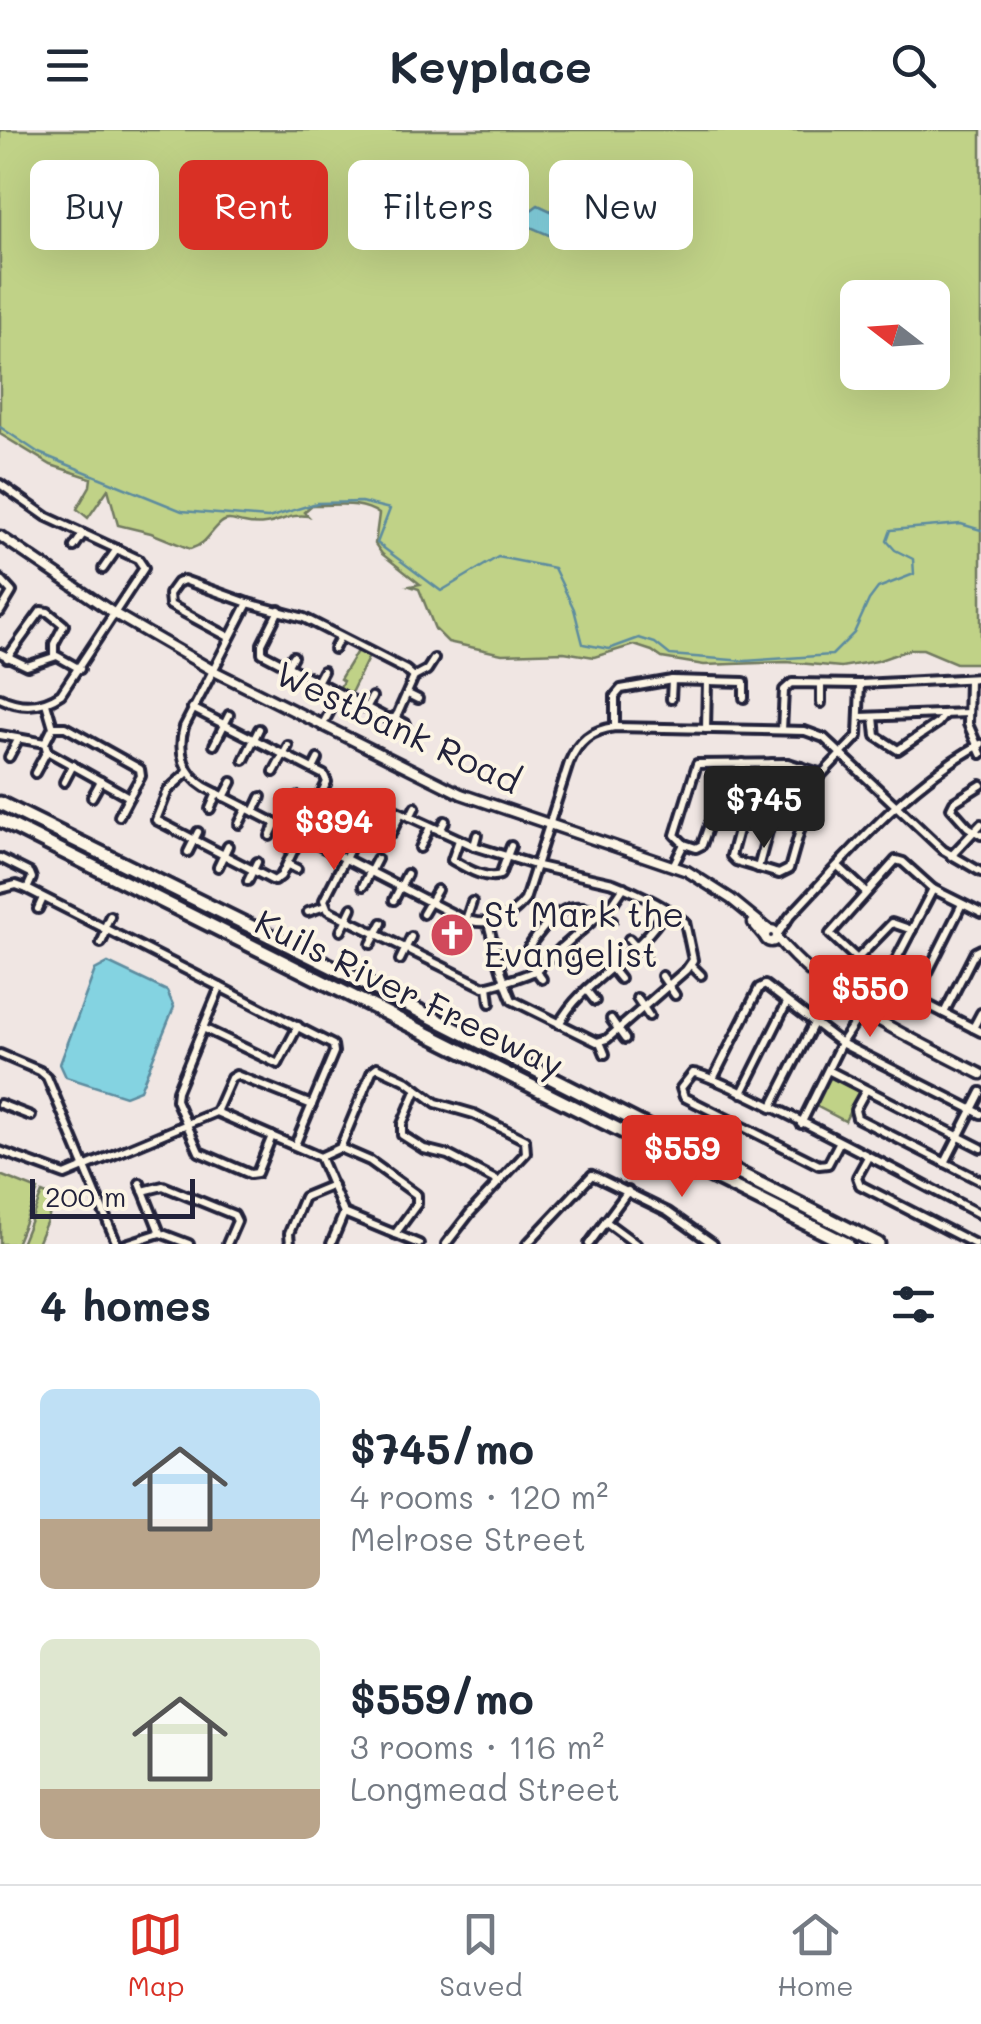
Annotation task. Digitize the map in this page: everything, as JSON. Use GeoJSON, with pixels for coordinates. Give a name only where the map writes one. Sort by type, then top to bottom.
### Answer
{"type":"FeatureCollection","features":[{"type":"Feature","properties":{"kind":"highway","name":"Kuils River Freeway"},"geometry":{"type":"LineString","coordinates":[[4,803],[878,1244]]}},
{"type":"Feature","properties":{"kind":"highway","name":"Kuils River Freeway"},"geometry":{"type":"LineString","coordinates":[[0,822],[847,1244]]}},
{"type":"Feature","properties":{"kind":"street"},"geometry":{"type":"LineString","coordinates":[[0,496],[3,486],[41,514],[140,560],[144,568],[61,694],[46,703],[19,704],[0,698]]}},
{"type":"Feature","properties":{"kind":"street"},"geometry":{"type":"LineString","coordinates":[[74,547],[82,534]]}},
{"type":"Feature","properties":{"kind":"street","name":"Westbank Road"},"geometry":{"type":"LineString","coordinates":[[0,536],[115,614],[212,670],[322,726],[460,794],[675,867],[724,893],[834,994],[862,1013],[981,1074]]}},
{"type":"Feature","properties":{"kind":"street"},"geometry":{"type":"LineString","coordinates":[[103,569],[117,549]]}},
{"type":"Feature","properties":{"kind":"street"},"geometry":{"type":"LineString","coordinates":[[0,580],[12,590],[0,612]]}},
{"type":"Feature","properties":{"kind":"street"},"geometry":{"type":"LineString","coordinates":[[228,636],[170,605],[168,594],[177,583],[184,580],[310,621],[414,677]]}},
{"type":"Feature","properties":{"kind":"street"},"geometry":{"type":"LineString","coordinates":[[248,603],[228,636],[181,736],[182,758],[188,772],[220,795],[466,920],[488,923],[520,907],[528,895],[576,748],[593,732],[615,727],[782,730],[818,735],[951,856],[981,872]]}},
{"type":"Feature","properties":{"kind":"street"},"geometry":{"type":"LineString","coordinates":[[279,610],[261,650],[264,654],[386,718],[406,724]]}},
{"type":"Feature","properties":{"kind":"street"},"geometry":{"type":"LineString","coordinates":[[54,656],[54,644],[64,625],[41,611],[4,656],[27,666],[54,656],[80,668]]}},
{"type":"Feature","properties":{"kind":"street"},"geometry":{"type":"LineString","coordinates":[[304,634],[310,621]]}},
{"type":"Feature","properties":{"kind":"street"},"geometry":{"type":"LineString","coordinates":[[334,649],[340,636]]}},
{"type":"Feature","properties":{"kind":"street"},"geometry":{"type":"LineString","coordinates":[[288,667],[293,656]]}},
{"type":"Feature","properties":{"kind":"street"},"geometry":{"type":"LineString","coordinates":[[395,718],[414,677],[427,670],[434,658]]}},
{"type":"Feature","properties":{"kind":"street"},"geometry":{"type":"LineString","coordinates":[[384,674],[390,662]]}},
{"type":"Feature","properties":{"kind":"street"},"geometry":{"type":"LineString","coordinates":[[317,682],[323,672]]}},
{"type":"Feature","properties":{"kind":"street"},"geometry":{"type":"LineString","coordinates":[[782,730],[784,687],[792,683],[981,678]]}},
{"type":"Feature","properties":{"kind":"street"},"geometry":{"type":"LineString","coordinates":[[772,935],[896,804],[935,772],[980,748],[969,729],[969,679]]}},
{"type":"Feature","properties":{"kind":"street"},"geometry":{"type":"LineString","coordinates":[[671,699],[672,680]]}},
{"type":"Feature","properties":{"kind":"street"},"geometry":{"type":"LineString","coordinates":[[615,727],[616,692],[635,686],[672,680],[744,682],[744,698]]}},
{"type":"Feature","properties":{"kind":"street"},"geometry":{"type":"LineString","coordinates":[[706,728],[707,681]]}},
{"type":"Feature","properties":{"kind":"street"},"geometry":{"type":"LineString","coordinates":[[821,684],[821,703]]}},
{"type":"Feature","properties":{"kind":"street"},"geometry":{"type":"LineString","coordinates":[[742,792],[720,794],[702,845],[696,848],[684,844],[675,835],[697,764],[772,763],[822,774],[858,736],[860,684]]}},
{"type":"Feature","properties":{"kind":"street"},"geometry":{"type":"LineString","coordinates":[[635,686],[635,697]]}},
{"type":"Feature","properties":{"kind":"street"},"geometry":{"type":"LineString","coordinates":[[322,726],[338,694]]}},
{"type":"Feature","properties":{"kind":"street"},"geometry":{"type":"LineString","coordinates":[[408,694],[418,700]]}},
{"type":"Feature","properties":{"kind":"street"},"geometry":{"type":"LineString","coordinates":[[366,708],[372,697]]}},
{"type":"Feature","properties":{"kind":"street"},"geometry":{"type":"LineString","coordinates":[[35,772],[52,727],[46,703]]}},
{"type":"Feature","properties":{"kind":"street"},"geometry":{"type":"LineString","coordinates":[[188,772],[168,790],[155,817],[159,824],[276,880],[328,781],[313,769],[192,708]]}},
{"type":"Feature","properties":{"kind":"street"},"geometry":{"type":"LineString","coordinates":[[860,718],[968,713]]}},
{"type":"Feature","properties":{"kind":"street"},"geometry":{"type":"LineString","coordinates":[[874,717],[876,736],[898,750],[945,714]]}},
{"type":"Feature","properties":{"kind":"street"},"geometry":{"type":"LineString","coordinates":[[214,745],[229,715]]}},
{"type":"Feature","properties":{"kind":"street"},"geometry":{"type":"LineString","coordinates":[[52,727],[65,726],[139,767],[141,776],[119,816]]}},
{"type":"Feature","properties":{"kind":"street"},"geometry":{"type":"LineString","coordinates":[[244,760],[259,729]]}},
{"type":"Feature","properties":{"kind":"street"},"geometry":{"type":"LineString","coordinates":[[0,735],[46,747],[129,797]]}},
{"type":"Feature","properties":{"kind":"street"},"geometry":{"type":"LineString","coordinates":[[10,757],[18,740]]}},
{"type":"Feature","properties":{"kind":"street"},"geometry":{"type":"LineString","coordinates":[[274,772],[288,746]]}},
{"type":"Feature","properties":{"kind":"street"},"geometry":{"type":"LineString","coordinates":[[313,769],[318,759]]}},
{"type":"Feature","properties":{"kind":"street"},"geometry":{"type":"LineString","coordinates":[[742,763],[741,818],[732,856],[734,860],[781,874],[788,870],[800,827],[802,768]]}},
{"type":"Feature","properties":{"kind":"street"},"geometry":{"type":"LineString","coordinates":[[758,868],[772,820],[772,763]]}},
{"type":"Feature","properties":{"kind":"street"},"geometry":{"type":"LineString","coordinates":[[64,782],[73,766]]}},
{"type":"Feature","properties":{"kind":"street"},"geometry":{"type":"LineString","coordinates":[[92,797],[101,781]]}},
{"type":"Feature","properties":{"kind":"street"},"geometry":{"type":"LineString","coordinates":[[210,809],[232,782]]}},
{"type":"Feature","properties":{"kind":"street"},"geometry":{"type":"LineString","coordinates":[[977,833],[951,808],[954,802],[981,786]]}},
{"type":"Feature","properties":{"kind":"street"},"geometry":{"type":"LineString","coordinates":[[239,824],[262,798]]}},
{"type":"Feature","properties":{"kind":"street"},"geometry":{"type":"LineString","coordinates":[[298,798],[325,812]]}},
{"type":"Feature","properties":{"kind":"street"},"geometry":{"type":"LineString","coordinates":[[624,888],[602,913],[536,971],[488,986],[478,986],[347,919],[325,906],[324,900],[374,804],[384,804],[474,846],[624,888],[644,897],[685,922],[691,966],[701,975]]}},
{"type":"Feature","properties":{"kind":"street"},"geometry":{"type":"LineString","coordinates":[[391,834],[414,807]]}},
{"type":"Feature","properties":{"kind":"street"},"geometry":{"type":"LineString","coordinates":[[440,831],[445,822]]}},
{"type":"Feature","properties":{"kind":"street"},"geometry":{"type":"LineString","coordinates":[[270,836],[276,824]]}},
{"type":"Feature","properties":{"kind":"street"},"geometry":{"type":"LineString","coordinates":[[951,856],[977,833],[981,824]]}},
{"type":"Feature","properties":{"kind":"street"},"geometry":{"type":"LineString","coordinates":[[348,826],[360,831]]}},
{"type":"Feature","properties":{"kind":"street"},"geometry":{"type":"LineString","coordinates":[[420,848],[430,827]]}},
{"type":"Feature","properties":{"kind":"street"},"geometry":{"type":"LineString","coordinates":[[188,852],[198,832]]}},
{"type":"Feature","properties":{"kind":"street"},"geometry":{"type":"LineString","coordinates":[[474,846],[477,835]]}},
{"type":"Feature","properties":{"kind":"street"},"geometry":{"type":"LineString","coordinates":[[460,840],[452,860],[473,872],[497,877],[512,846]]}},
{"type":"Feature","properties":{"kind":"street"},"geometry":{"type":"LineString","coordinates":[[675,867],[684,844]]}},
{"type":"Feature","properties":{"kind":"street"},"geometry":{"type":"LineString","coordinates":[[218,867],[228,846]]}},
{"type":"Feature","properties":{"kind":"street"},"geometry":{"type":"LineString","coordinates":[[0,858],[30,873],[27,889]]}},
{"type":"Feature","properties":{"kind":"street"},"geometry":{"type":"LineString","coordinates":[[364,886],[377,859]]}},
{"type":"Feature","properties":{"kind":"street"},"geometry":{"type":"LineString","coordinates":[[912,930],[892,923],[860,957],[851,957],[830,932],[898,860],[933,889],[981,913]]}},
{"type":"Feature","properties":{"kind":"street"},"geometry":{"type":"LineString","coordinates":[[248,881],[257,862]]}},
{"type":"Feature","properties":{"kind":"street"},"geometry":{"type":"LineString","coordinates":[[287,864],[296,869]]}},
{"type":"Feature","properties":{"kind":"street"},"geometry":{"type":"LineString","coordinates":[[838,866],[866,892]]}},
{"type":"Feature","properties":{"kind":"street"},"geometry":{"type":"LineString","coordinates":[[394,900],[407,874]]}},
{"type":"Feature","properties":{"kind":"street"},"geometry":{"type":"LineString","coordinates":[[0,888],[16,885],[27,889],[334,1048],[296,1145]]}},
{"type":"Feature","properties":{"kind":"street"},"geometry":{"type":"LineString","coordinates":[[801,1124],[841,1043],[883,982],[933,889]]}},
{"type":"Feature","properties":{"kind":"street"},"geometry":{"type":"LineString","coordinates":[[423,914],[437,890]]}},
{"type":"Feature","properties":{"kind":"street"},"geometry":{"type":"LineString","coordinates":[[640,907],[644,897]]}},
{"type":"Feature","properties":{"kind":"street"},"geometry":{"type":"LineString","coordinates":[[38,909],[44,898]]}},
{"type":"Feature","properties":{"kind":"street"},"geometry":{"type":"LineString","coordinates":[[466,920],[472,902]]}},
{"type":"Feature","properties":{"kind":"street"},"geometry":{"type":"LineString","coordinates":[[915,998],[962,904]]}},
{"type":"Feature","properties":{"kind":"street"},"geometry":{"type":"LineString","coordinates":[[308,912],[325,906]]}},
{"type":"Feature","properties":{"kind":"street"},"geometry":{"type":"LineString","coordinates":[[542,979],[529,947],[562,909],[571,906],[602,913],[612,920]]}},
{"type":"Feature","properties":{"kind":"street"},"geometry":{"type":"LineString","coordinates":[[341,931],[352,908]]}},
{"type":"Feature","properties":{"kind":"street"},"geometry":{"type":"LineString","coordinates":[[548,1032],[568,1008],[652,934],[666,909]]}},
{"type":"Feature","properties":{"kind":"street"},"geometry":{"type":"LineString","coordinates":[[101,944],[110,916]]}},
{"type":"Feature","properties":{"kind":"street"},"geometry":{"type":"LineString","coordinates":[[371,944],[382,922]]}},
{"type":"Feature","properties":{"kind":"street"},"geometry":{"type":"LineString","coordinates":[[488,923],[512,1000],[600,1042],[605,1054]]}},
{"type":"Feature","properties":{"kind":"street"},"geometry":{"type":"LineString","coordinates":[[400,960],[411,937]]}},
{"type":"Feature","properties":{"kind":"street"},"geometry":{"type":"LineString","coordinates":[[629,939],[645,957]]}},
{"type":"Feature","properties":{"kind":"street"},"geometry":{"type":"LineString","coordinates":[[678,947],[691,944]]}},
{"type":"Feature","properties":{"kind":"street"},"geometry":{"type":"LineString","coordinates":[[562,948],[568,956]]}},
{"type":"Feature","properties":{"kind":"street"},"geometry":{"type":"LineString","coordinates":[[944,1013],[976,951],[981,949]]}},
{"type":"Feature","properties":{"kind":"street"},"geometry":{"type":"LineString","coordinates":[[430,975],[435,964]]}},
{"type":"Feature","properties":{"kind":"street"},"geometry":{"type":"LineString","coordinates":[[600,1042],[691,966]]}},
{"type":"Feature","properties":{"kind":"street"},"geometry":{"type":"LineString","coordinates":[[612,969],[620,979]]}},
{"type":"Feature","properties":{"kind":"street"},"geometry":{"type":"LineString","coordinates":[[586,976],[596,1000]]}},
{"type":"Feature","properties":{"kind":"street"},"geometry":{"type":"LineString","coordinates":[[662,976],[675,995]]}},
{"type":"Feature","properties":{"kind":"street"},"geometry":{"type":"LineString","coordinates":[[460,987],[464,978]]}},
{"type":"Feature","properties":{"kind":"street"},"geometry":{"type":"LineString","coordinates":[[770,988],[776,981]]}},
{"type":"Feature","properties":{"kind":"street"},"geometry":{"type":"LineString","coordinates":[[883,982],[977,1030],[981,1013]]}},
{"type":"Feature","properties":{"kind":"street"},"geometry":{"type":"LineString","coordinates":[[712,1079],[764,985],[841,1043],[981,1114]]}},
{"type":"Feature","properties":{"kind":"street"},"geometry":{"type":"LineString","coordinates":[[488,986],[490,1003]]}},
{"type":"Feature","properties":{"kind":"street"},"geometry":{"type":"LineString","coordinates":[[220,988],[176,1094],[199,1152],[250,1174],[256,1173],[272,1136]]}},
{"type":"Feature","properties":{"kind":"street"},"geometry":{"type":"LineString","coordinates":[[742,1094],[790,995]]}},
{"type":"Feature","properties":{"kind":"street"},"geometry":{"type":"LineString","coordinates":[[637,998],[649,1016]]}},
{"type":"Feature","properties":{"kind":"street"},"geometry":{"type":"LineString","coordinates":[[559,999],[568,1008]]}},
{"type":"Feature","properties":{"kind":"street"},"geometry":{"type":"LineString","coordinates":[[518,1018],[524,1007]]}},
{"type":"Feature","properties":{"kind":"street"},"geometry":{"type":"LineString","coordinates":[[803,1017],[808,1009]]}},
{"type":"Feature","properties":{"kind":"street"},"geometry":{"type":"LineString","coordinates":[[611,1018],[625,1038]]}},
{"type":"Feature","properties":{"kind":"street"},"geometry":{"type":"LineString","coordinates":[[771,1108],[813,1025]]}},
{"type":"Feature","properties":{"kind":"street"},"geometry":{"type":"LineString","coordinates":[[203,1028],[278,1064],[298,1026]]}},
{"type":"Feature","properties":{"kind":"street"},"geometry":{"type":"LineString","coordinates":[[577,1047],[583,1036]]}},
{"type":"Feature","properties":{"kind":"street"},"geometry":{"type":"LineString","coordinates":[[0,1054],[48,1077],[117,1244]]}},
{"type":"Feature","properties":{"kind":"street"},"geometry":{"type":"LineString","coordinates":[[320,1157],[340,1148],[375,1068],[384,1069],[436,1104],[474,1114],[527,1142],[526,1153],[446,1244]]}},
{"type":"Feature","properties":{"kind":"street"},"geometry":{"type":"LineString","coordinates":[[828,1070],[981,1148]]}},
{"type":"Feature","properties":{"kind":"street"},"geometry":{"type":"LineString","coordinates":[[839,1143],[828,1164],[819,1165],[681,1094],[682,1087],[694,1072],[712,1079],[771,1108],[981,1215]]}},
{"type":"Feature","properties":{"kind":"street"},"geometry":{"type":"LineString","coordinates":[[0,1150],[61,1175],[85,1168],[216,1112],[236,1075],[312,1105]]}},
{"type":"Feature","properties":{"kind":"street"},"geometry":{"type":"LineString","coordinates":[[417,1089],[402,1124],[402,1135],[499,1182]]}},
{"type":"Feature","properties":{"kind":"street"},"geometry":{"type":"LineString","coordinates":[[866,1090],[855,1110],[857,1118],[981,1181]]}},
{"type":"Feature","properties":{"kind":"street"},"geometry":{"type":"LineString","coordinates":[[945,1163],[981,1092]]}},
{"type":"Feature","properties":{"kind":"street"},"geometry":{"type":"LineString","coordinates":[[0,1104],[32,1116]]}},
{"type":"Feature","properties":{"kind":"street"},"geometry":{"type":"LineString","coordinates":[[216,1112],[320,1157],[344,1213],[332,1244]]}},
{"type":"Feature","properties":{"kind":"street"},"geometry":{"type":"LineString","coordinates":[[340,1148],[370,1161],[418,1195],[417,1204],[396,1234]]}},
{"type":"Feature","properties":{"kind":"street"},"geometry":{"type":"LineString","coordinates":[[868,1158],[857,1177],[860,1185],[975,1244]]}},
{"type":"Feature","properties":{"kind":"street"},"geometry":{"type":"LineString","coordinates":[[527,1244],[592,1174],[668,1212],[713,1244]]}},
{"type":"Feature","properties":{"kind":"street"},"geometry":{"type":"LineString","coordinates":[[290,1244],[288,1233],[304,1197],[333,1185]]}},
{"type":"Feature","properties":{"kind":"street"},"geometry":{"type":"LineString","coordinates":[[189,1244],[172,1241],[160,1233],[142,1187],[164,1186],[235,1216],[237,1221],[227,1244]]}},
{"type":"Feature","properties":{"kind":"street"},"geometry":{"type":"LineString","coordinates":[[589,1244],[628,1191]]}},
{"type":"Feature","properties":{"kind":"street"},"geometry":{"type":"LineString","coordinates":[[344,1213],[419,1244]]}},
{"type":"Feature","properties":{"kind":"street"},"geometry":{"type":"LineString","coordinates":[[605,1221],[636,1244]]}},
{"type":"Feature","properties":{"kind":"street"},"geometry":{"type":"LineString","coordinates":[[126,1244],[160,1233]]}},
{"type":"Feature","properties":{"kind":"green space"},"geometry":{"type":"Polygon","coordinates":[[[0,130],[981,130],[981,663],[956,663],[923,649],[841,667],[787,662],[704,665],[662,658],[634,645],[594,657],[564,652],[502,654],[448,642],[435,629],[419,589],[410,586],[420,584],[375,544],[379,514],[372,510],[356,505],[312,505],[304,512],[308,516],[263,524],[226,520],[190,549],[118,525],[108,489],[88,518],[77,509],[91,478],[51,465],[0,434],[0,130]]]}},
{"type":"Feature","properties":{"kind":"green space"},"geometry":{"type":"Polygon","coordinates":[[[359,648],[370,654],[349,697],[338,691],[343,681],[340,679],[359,648]]]}},
{"type":"Feature","properties":{"kind":"green space"},"geometry":{"type":"Polygon","coordinates":[[[830,1077],[859,1092],[845,1121],[814,1105],[830,1077]]]}},
{"type":"Feature","properties":{"kind":"green space"},"geometry":{"type":"Polygon","coordinates":[[[0,1175],[38,1190],[16,1244],[0,1244],[0,1175]]]}},
{"type":"Feature","properties":{"kind":"green space"},"geometry":{"type":"Polygon","coordinates":[[[42,1193],[56,1199],[37,1244],[21,1244],[42,1193]]]}},
{"type":"Feature","properties":{"kind":"water"},"geometry":{"type":"Polygon","coordinates":[[[538,205],[549,210],[549,235],[529,226],[529,212],[538,205]]]}},
{"type":"Feature","properties":{"kind":"water"},"geometry":{"type":"Polygon","coordinates":[[[108,963],[167,991],[174,1007],[140,1090],[125,1096],[66,1077],[60,1064],[95,970],[108,963]]]}},
{"type":"Feature","properties":{"kind":"waterway"},"geometry":{"type":"LineString","coordinates":[[0,427],[39,453],[182,511],[268,518],[317,503],[361,502],[390,509],[377,543],[441,591],[498,557],[554,568],[574,609],[583,644],[609,649],[639,638],[655,643],[670,655],[745,661],[832,655],[854,633],[878,588],[914,574],[913,559],[887,541],[891,530],[961,524],[981,530]]}},
{"type":"Feature","properties":{"kind":"place","name":"St Mark the Evangelist"},"geometry":{"type":"Point","coordinates":[452,935]}}]}
